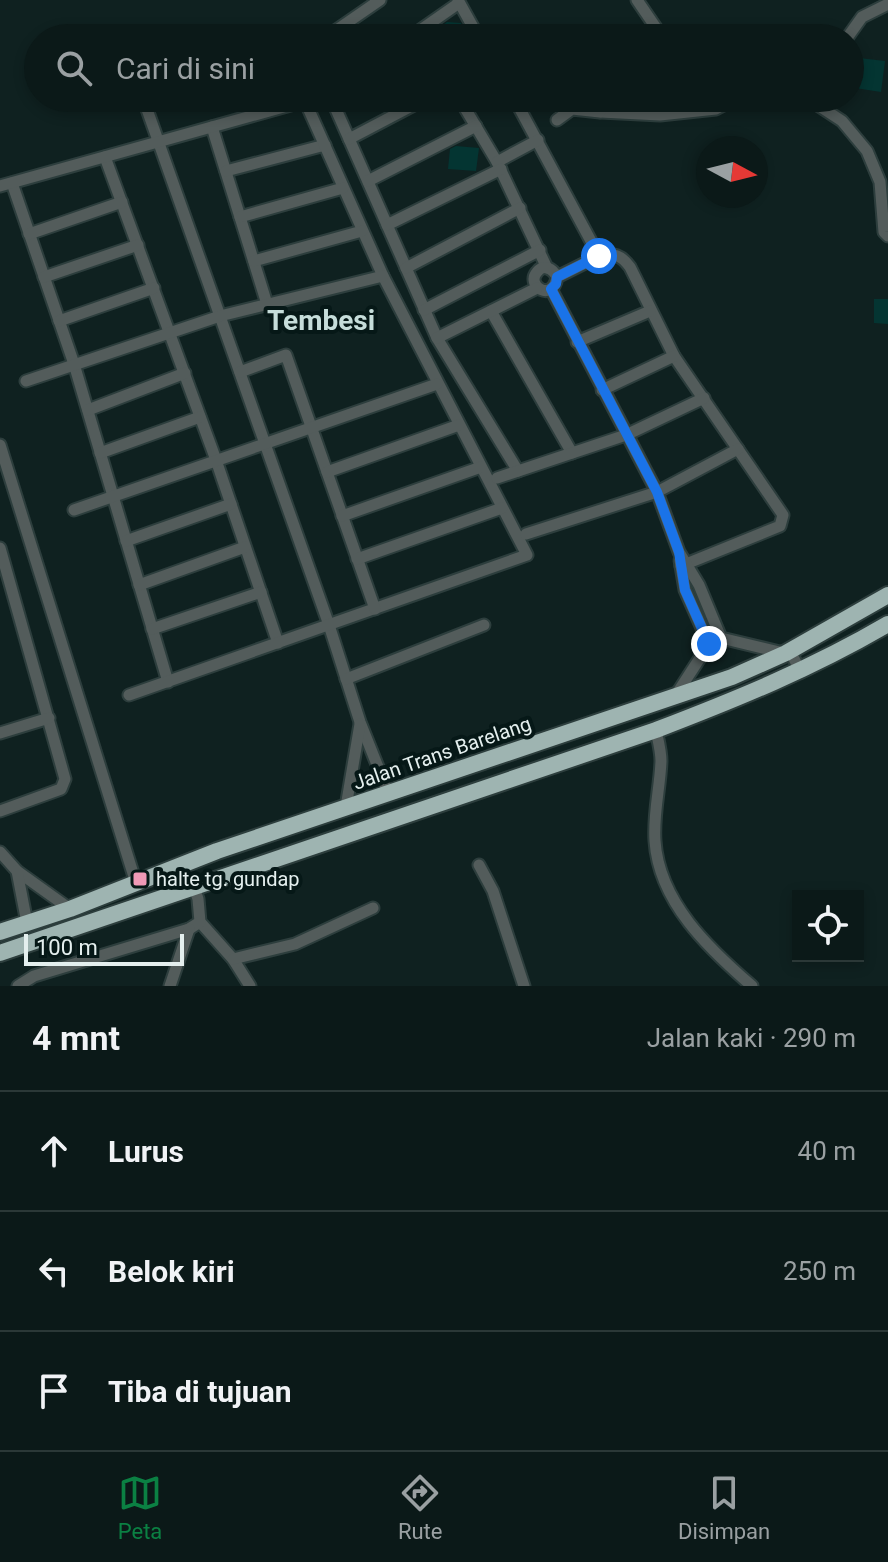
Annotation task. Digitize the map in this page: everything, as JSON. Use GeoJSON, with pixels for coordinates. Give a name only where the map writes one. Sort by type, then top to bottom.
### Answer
{"type":"FeatureCollection","features":[{"type":"Feature","properties":{"kind":"highway","name":"Jalan Trans Barelang"},"geometry":{"type":"LineString","coordinates":[[0,932],[70,909],[217,851],[732,677],[786,653],[888,595]]}},
{"type":"Feature","properties":{"kind":"highway"},"geometry":{"type":"LineString","coordinates":[[0,953],[656,730],[801,672],[888,624]]}},
{"type":"Feature","properties":{"kind":"street"},"geometry":{"type":"LineString","coordinates":[[345,24],[380,0]]}},
{"type":"Feature","properties":{"kind":"street"},"geometry":{"type":"LineString","coordinates":[[637,0],[653,24]]}},
{"type":"Feature","properties":{"kind":"street"},"geometry":{"type":"LineString","coordinates":[[431,24],[458,1],[471,24]]}},
{"type":"Feature","properties":{"kind":"street"},"geometry":{"type":"LineString","coordinates":[[857,24],[862,17],[888,4]]}},
{"type":"Feature","properties":{"kind":"street"},"geometry":{"type":"LineString","coordinates":[[148,112],[329,625],[360,722],[388,792]]}},
{"type":"Feature","properties":{"kind":"street"},"geometry":{"type":"LineString","coordinates":[[168,682],[74,364],[29,234],[6,184],[266,112]]}},
{"type":"Feature","properties":{"kind":"street"},"geometry":{"type":"LineString","coordinates":[[129,695],[527,555],[383,276],[310,112]]}},
{"type":"Feature","properties":{"kind":"street"},"geometry":{"type":"LineString","coordinates":[[337,112],[437,338],[518,471]]}},
{"type":"Feature","properties":{"kind":"street"},"geometry":{"type":"LineString","coordinates":[[349,139],[400,112]]}},
{"type":"Feature","properties":{"kind":"street"},"geometry":{"type":"LineString","coordinates":[[468,112],[499,166],[547,268]]}},
{"type":"Feature","properties":{"kind":"street"},"geometry":{"type":"LineString","coordinates":[[522,112],[599,256]]}},
{"type":"Feature","properties":{"kind":"street"},"geometry":{"type":"LineString","coordinates":[[557,120],[568,112]]}},
{"type":"Feature","properties":{"kind":"street"},"geometry":{"type":"LineString","coordinates":[[601,112],[660,115],[690,112]]}},
{"type":"Feature","properties":{"kind":"street"},"geometry":{"type":"LineString","coordinates":[[830,112],[842,121],[867,151],[880,182],[884,232],[888,236]]}},
{"type":"Feature","properties":{"kind":"street"},"geometry":{"type":"LineString","coordinates":[[368,181],[476,126]]}},
{"type":"Feature","properties":{"kind":"street"},"geometry":{"type":"LineString","coordinates":[[212,127],[267,304]]}},
{"type":"Feature","properties":{"kind":"street"},"geometry":{"type":"LineString","coordinates":[[387,225],[499,166],[538,140]]}},
{"type":"Feature","properties":{"kind":"street"},"geometry":{"type":"LineString","coordinates":[[226,171],[325,145]]}},
{"type":"Feature","properties":{"kind":"street"},"geometry":{"type":"LineString","coordinates":[[105,157],[216,460],[278,643]]}},
{"type":"Feature","properties":{"kind":"street"},"geometry":{"type":"LineString","coordinates":[[240,217],[343,188]]}},
{"type":"Feature","properties":{"kind":"street"},"geometry":{"type":"LineString","coordinates":[[29,234],[122,202]]}},
{"type":"Feature","properties":{"kind":"street"},"geometry":{"type":"LineString","coordinates":[[406,268],[520,208]]}},
{"type":"Feature","properties":{"kind":"street"},"geometry":{"type":"LineString","coordinates":[[254,261],[362,231]]}},
{"type":"Feature","properties":{"kind":"street"},"geometry":{"type":"LineString","coordinates":[[44,277],[138,245]]}},
{"type":"Feature","properties":{"kind":"street"},"geometry":{"type":"LineString","coordinates":[[424,310],[540,250]]}},
{"type":"Feature","properties":{"kind":"street"},"geometry":{"type":"LineString","coordinates":[[557,277],[599,256],[613,253],[622,256],[674,356],[783,515],[780,526],[684,565]]}},
{"type":"Feature","properties":{"kind":"street"},"geometry":{"type":"LineString","coordinates":[[547,268],[557,277],[556,284],[544,291],[537,288],[534,281],[535,274],[547,268]]}},
{"type":"Feature","properties":{"kind":"street"},"geometry":{"type":"LineString","coordinates":[[26,381],[220,316],[383,276]]}},
{"type":"Feature","properties":{"kind":"street"},"geometry":{"type":"LineString","coordinates":[[59,321],[154,288]]}},
{"type":"Feature","properties":{"kind":"street"},"geometry":{"type":"LineString","coordinates":[[437,338],[537,288]]}},
{"type":"Feature","properties":{"kind":"street"},"geometry":{"type":"LineString","coordinates":[[551,289],[657,492],[684,565],[699,585],[721,638]]}},
{"type":"Feature","properties":{"kind":"street"},"geometry":{"type":"LineString","coordinates":[[491,311],[572,453]]}},
{"type":"Feature","properties":{"kind":"street"},"geometry":{"type":"LineString","coordinates":[[577,342],[650,311]]}},
{"type":"Feature","properties":{"kind":"street"},"geometry":{"type":"LineString","coordinates":[[240,372],[286,355],[375,609]]}},
{"type":"Feature","properties":{"kind":"street"},"geometry":{"type":"LineString","coordinates":[[602,390],[674,356]]}},
{"type":"Feature","properties":{"kind":"street"},"geometry":{"type":"LineString","coordinates":[[88,410],[185,373]]}},
{"type":"Feature","properties":{"kind":"street"},"geometry":{"type":"LineString","coordinates":[[74,510],[437,384]]}},
{"type":"Feature","properties":{"kind":"street"},"geometry":{"type":"LineString","coordinates":[[497,478],[626,435],[704,398]]}},
{"type":"Feature","properties":{"kind":"street"},"geometry":{"type":"LineString","coordinates":[[100,453],[200,417]]}},
{"type":"Feature","properties":{"kind":"street"},"geometry":{"type":"LineString","coordinates":[[327,472],[459,425]]}},
{"type":"Feature","properties":{"kind":"street"},"geometry":{"type":"LineString","coordinates":[[0,445],[136,883]]}},
{"type":"Feature","properties":{"kind":"street"},"geometry":{"type":"LineString","coordinates":[[526,534],[657,492],[738,449]]}},
{"type":"Feature","properties":{"kind":"street"},"geometry":{"type":"LineString","coordinates":[[342,516],[481,467]]}},
{"type":"Feature","properties":{"kind":"street"},"geometry":{"type":"LineString","coordinates":[[126,541],[231,504]]}},
{"type":"Feature","properties":{"kind":"street"},"geometry":{"type":"LineString","coordinates":[[357,559],[502,508]]}},
{"type":"Feature","properties":{"kind":"street"},"geometry":{"type":"LineString","coordinates":[[139,585],[245,547]]}},
{"type":"Feature","properties":{"kind":"street"},"geometry":{"type":"LineString","coordinates":[[0,548],[64,769],[61,789],[0,811]]}},
{"type":"Feature","properties":{"kind":"street"},"geometry":{"type":"LineString","coordinates":[[684,565],[685,590],[709,644]]}},
{"type":"Feature","properties":{"kind":"street"},"geometry":{"type":"LineString","coordinates":[[152,629],[261,592]]}},
{"type":"Feature","properties":{"kind":"street"},"geometry":{"type":"LineString","coordinates":[[346,679],[484,625]]}},
{"type":"Feature","properties":{"kind":"street"},"geometry":{"type":"LineString","coordinates":[[676,695],[709,644],[721,638],[792,655],[801,672]]}},
{"type":"Feature","properties":{"kind":"street"},"geometry":{"type":"LineString","coordinates":[[0,733],[49,718]]}},
{"type":"Feature","properties":{"kind":"street"},"geometry":{"type":"LineString","coordinates":[[346,807],[360,722]]}},
{"type":"Feature","properties":{"kind":"street"},"geometry":{"type":"LineString","coordinates":[[656,730],[661,759],[655,842],[660,870],[692,927],[722,960],[752,986]]}},
{"type":"Feature","properties":{"kind":"street"},"geometry":{"type":"LineString","coordinates":[[0,852],[17,871],[70,909]]}},
{"type":"Feature","properties":{"kind":"street"},"geometry":{"type":"LineString","coordinates":[[479,865],[493,891],[524,986]]}},
{"type":"Feature","properties":{"kind":"street"},"geometry":{"type":"LineString","coordinates":[[17,871],[27,923]]}},
{"type":"Feature","properties":{"kind":"street"},"geometry":{"type":"LineString","coordinates":[[194,887],[200,922],[233,959],[250,986]]}},
{"type":"Feature","properties":{"kind":"street"},"geometry":{"type":"LineString","coordinates":[[233,959],[295,944],[373,908]]}},
{"type":"Feature","properties":{"kind":"street"},"geometry":{"type":"LineString","coordinates":[[18,986],[34,976],[189,929],[200,922]]}},
{"type":"Feature","properties":{"kind":"street"},"geometry":{"type":"LineString","coordinates":[[170,986],[189,929]]}},
{"type":"Feature","properties":{"kind":"building"},"geometry":{"type":"Polygon","coordinates":[[[864,59],[885,61],[881,92],[864,89],[864,59]]]}},
{"type":"Feature","properties":{"kind":"building"},"geometry":{"type":"Polygon","coordinates":[[[456,146],[479,148],[476,171],[448,169],[450,149],[456,146]]]}},
{"type":"Feature","properties":{"kind":"building"},"geometry":{"type":"Polygon","coordinates":[[[874,299],[888,299],[888,324],[874,323],[874,299]]]}},
{"type":"Feature","properties":{"kind":"place","name":"halte tg. gundap"},"geometry":{"type":"Point","coordinates":[140,879]}},
{"type":"Feature","properties":{"kind":"district","name":"Tembesi"},"geometry":{"type":"Point","coordinates":[321,320]}},
{"type":"Feature","properties":{"kind":"route"},"geometry":{"type":"LineString","coordinates":[[599,256],[557,277],[551,289],[657,492],[679,552],[685,590],[709,644]]}}]}
